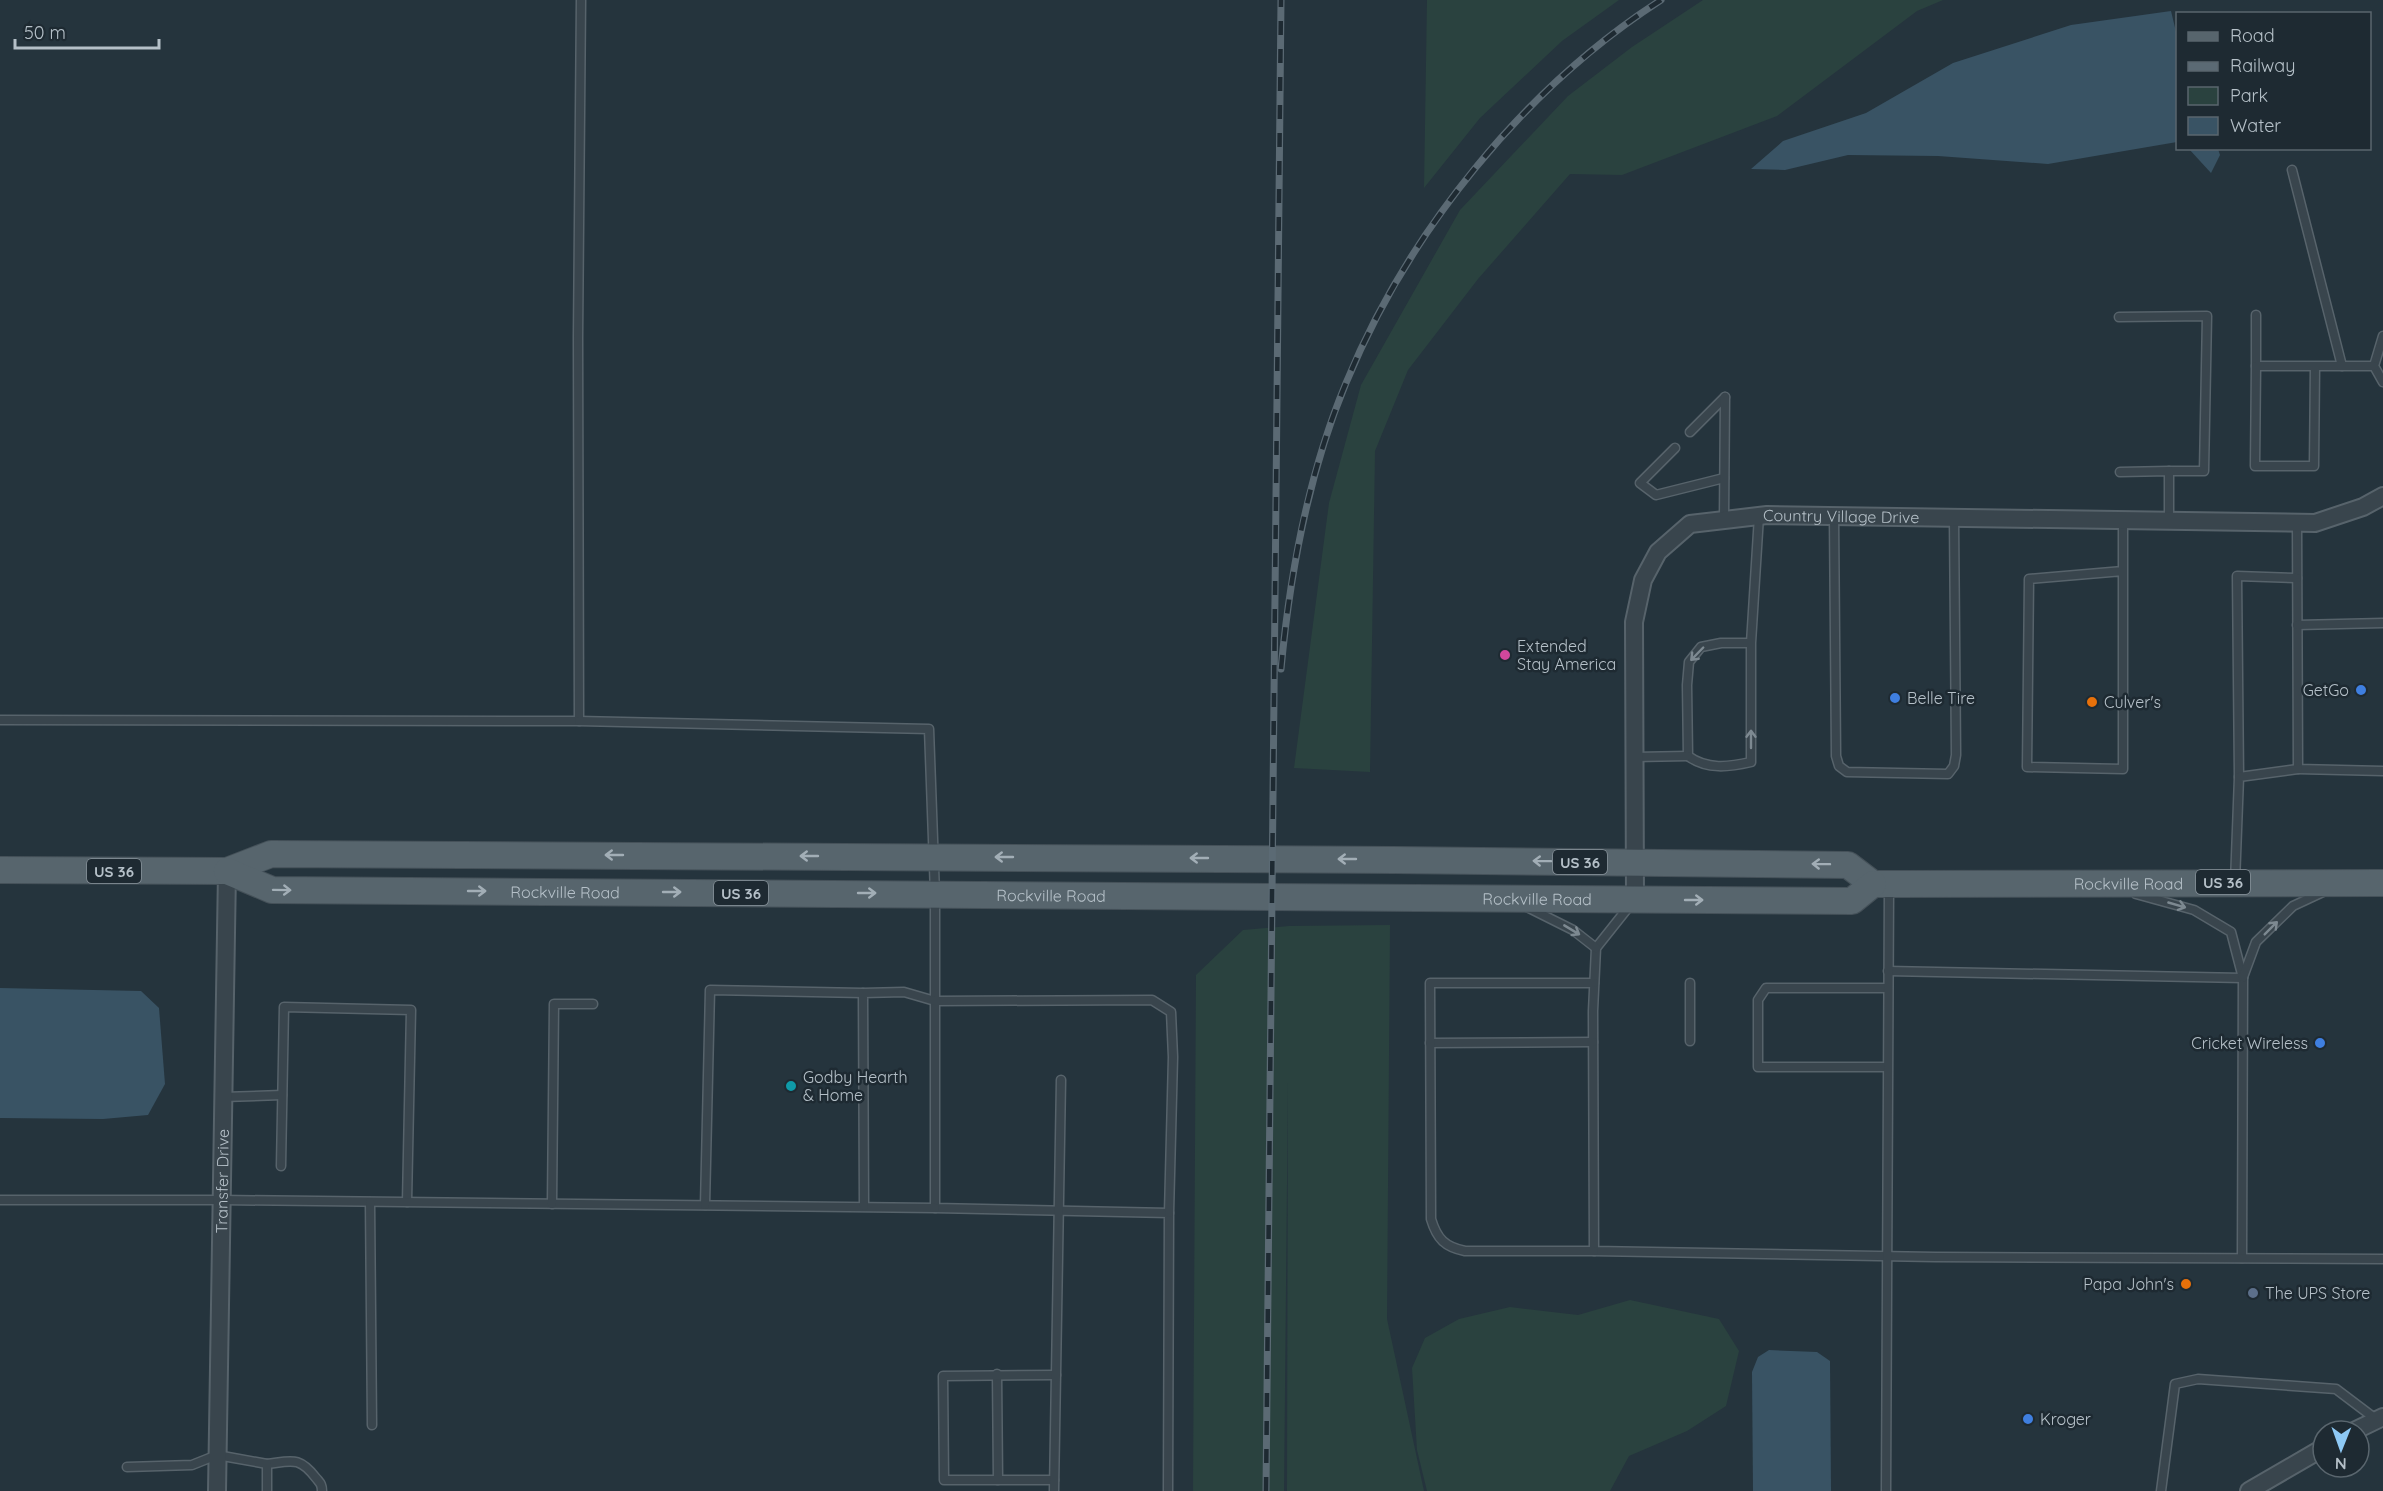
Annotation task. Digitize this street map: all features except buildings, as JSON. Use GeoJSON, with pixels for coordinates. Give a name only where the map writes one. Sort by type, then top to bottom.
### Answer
{"type":"FeatureCollection","features":[{"type":"Feature","properties":{"kind":"main road","name":"Rockville Road"},"geometry":{"type":"LineString","coordinates":[[0,870],[227,871],[271,854],[933,857],[1848,865],[1881,884],[2383,883]]}},
{"type":"Feature","properties":{"kind":"main road","name":"Rockville Road"},"geometry":{"type":"LineString","coordinates":[[227,871],[272,890],[1852,902],[1881,884]]}},
{"type":"Feature","properties":{"kind":"street","name":"Country Village Drive"},"geometry":{"type":"LineString","coordinates":[[1635,899],[1634,622],[1643,580],[1658,552],[1690,524],[1759,516],[2315,523],[2363,507],[2383,496]]}},
{"type":"Feature","properties":{"kind":"street","name":"Transfer Drive"},"geometry":{"type":"LineString","coordinates":[[217,1491],[227,871]]}},
{"type":"Feature","properties":{"kind":"street"},"geometry":{"type":"LineString","coordinates":[[2249,1491],[2311,1455]]}},
{"type":"Feature","properties":{"kind":"lane"},"geometry":{"type":"LineString","coordinates":[[579,722],[578,326],[581,0]]}},
{"type":"Feature","properties":{"kind":"lane"},"geometry":{"type":"LineString","coordinates":[[2292,170],[2342,366]]}},
{"type":"Feature","properties":{"kind":"lane"},"geometry":{"type":"LineString","coordinates":[[2256,315],[2255,466],[2314,466],[2315,366]]}},
{"type":"Feature","properties":{"kind":"lane"},"geometry":{"type":"LineString","coordinates":[[2120,317],[2207,316],[2205,471],[2120,472]]}},
{"type":"Feature","properties":{"kind":"lane"},"geometry":{"type":"LineString","coordinates":[[2383,336],[2374,366],[2383,382]]}},
{"type":"Feature","properties":{"kind":"lane"},"geometry":{"type":"LineString","coordinates":[[2256,366],[2374,366]]}},
{"type":"Feature","properties":{"kind":"lane"},"geometry":{"type":"LineString","coordinates":[[1690,432],[1725,398],[1724,520]]}},
{"type":"Feature","properties":{"kind":"lane"},"geometry":{"type":"LineString","coordinates":[[1675,448],[1640,483],[1656,495],[1724,478]]}},
{"type":"Feature","properties":{"kind":"lane"},"geometry":{"type":"LineString","coordinates":[[2169,471],[2169,521]]}},
{"type":"Feature","properties":{"kind":"lane"},"geometry":{"type":"LineString","coordinates":[[1635,757],[1688,756],[1699,764],[1728,767],[1751,762],[1751,643],[1759,516]]}},
{"type":"Feature","properties":{"kind":"lane"},"geometry":{"type":"LineString","coordinates":[[1834,516],[1836,756],[1839,766],[1847,772],[1936,774],[1948,774],[1954,766],[1956,755],[1954,518]]}},
{"type":"Feature","properties":{"kind":"lane"},"geometry":{"type":"LineString","coordinates":[[2123,520],[2123,572],[2123,769],[2027,767],[2030,579],[2123,572]]}},
{"type":"Feature","properties":{"kind":"lane"},"geometry":{"type":"LineString","coordinates":[[2297,523],[2298,769]]}},
{"type":"Feature","properties":{"kind":"lane"},"geometry":{"type":"LineString","coordinates":[[2235,882],[2239,777],[2237,576],[2297,578]]}},
{"type":"Feature","properties":{"kind":"lane"},"geometry":{"type":"LineString","coordinates":[[2297,625],[2383,624]]}},
{"type":"Feature","properties":{"kind":"lane"},"geometry":{"type":"LineString","coordinates":[[1688,756],[1689,662],[1701,647],[1721,642],[1751,643]]}},
{"type":"Feature","properties":{"kind":"lane"},"geometry":{"type":"LineString","coordinates":[[0,720],[579,722],[929,729],[935,894],[935,1208]]}},
{"type":"Feature","properties":{"kind":"lane"},"geometry":{"type":"LineString","coordinates":[[2239,777],[2298,769],[2383,771]]}},
{"type":"Feature","properties":{"kind":"lane"},"geometry":{"type":"LineString","coordinates":[[2243,978],[2256,942],[2293,906],[2345,883]]}},
{"type":"Feature","properties":{"kind":"lane"},"geometry":{"type":"LineString","coordinates":[[1881,884],[1888,970],[1886,1491]]}},
{"type":"Feature","properties":{"kind":"lane"},"geometry":{"type":"LineString","coordinates":[[2101,884],[2194,910],[2231,932],[2243,978],[2242,1258]]}},
{"type":"Feature","properties":{"kind":"lane"},"geometry":{"type":"LineString","coordinates":[[1506,898],[1573,930],[1596,948]]}},
{"type":"Feature","properties":{"kind":"lane"},"geometry":{"type":"LineString","coordinates":[[1594,1251],[1593,1042],[1596,948],[1635,899]]}},
{"type":"Feature","properties":{"kind":"lane"},"geometry":{"type":"LineString","coordinates":[[1888,970],[2243,978]]}},
{"type":"Feature","properties":{"kind":"lane"},"geometry":{"type":"LineString","coordinates":[[1594,983],[1430,983],[1431,1219],[1435,1232],[1442,1242],[1451,1248],[1464,1251],[1886,1256],[2383,1259]]}},
{"type":"Feature","properties":{"kind":"lane"},"geometry":{"type":"LineString","coordinates":[[1690,983],[1690,1041]]}},
{"type":"Feature","properties":{"kind":"lane"},"geometry":{"type":"LineString","coordinates":[[1887,1067],[1758,1066],[1758,1000],[1766,988],[1888,988]]}},
{"type":"Feature","properties":{"kind":"lane"},"geometry":{"type":"LineString","coordinates":[[705,1205],[710,990],[904,992],[935,1001],[1152,1000],[1171,1012],[1173,1057],[1169,1213],[1168,1491]]}},
{"type":"Feature","properties":{"kind":"lane"},"geometry":{"type":"LineString","coordinates":[[863,993],[864,1206]]}},
{"type":"Feature","properties":{"kind":"lane"},"geometry":{"type":"LineString","coordinates":[[552,1204],[554,1004],[593,1004]]}},
{"type":"Feature","properties":{"kind":"lane"},"geometry":{"type":"LineString","coordinates":[[281,1166],[284,1007],[411,1010],[407,1202]]}},
{"type":"Feature","properties":{"kind":"lane"},"geometry":{"type":"LineString","coordinates":[[1430,1042],[1593,1042]]}},
{"type":"Feature","properties":{"kind":"lane"},"geometry":{"type":"LineString","coordinates":[[1054,1491],[1061,1080]]}},
{"type":"Feature","properties":{"kind":"lane"},"geometry":{"type":"LineString","coordinates":[[224,1097],[282,1095]]}},
{"type":"Feature","properties":{"kind":"lane"},"geometry":{"type":"LineString","coordinates":[[0,1200],[864,1206],[1169,1213]]}},
{"type":"Feature","properties":{"kind":"lane"},"geometry":{"type":"LineString","coordinates":[[370,1202],[372,1425]]}},
{"type":"Feature","properties":{"kind":"lane"},"geometry":{"type":"LineString","coordinates":[[997,1374],[998,1480]]}},
{"type":"Feature","properties":{"kind":"lane"},"geometry":{"type":"LineString","coordinates":[[1054,1480],[944,1480],[944,1376],[1056,1375]]}},
{"type":"Feature","properties":{"kind":"lane"},"geometry":{"type":"LineString","coordinates":[[2161,1491],[2175,1384],[2198,1378],[2336,1389],[2380,1419]]}},
{"type":"Feature","properties":{"kind":"lane"},"geometry":{"type":"LineString","coordinates":[[127,1467],[192,1465],[218,1455],[267,1464],[292,1461],[306,1465],[322,1486],[322,1491]]}},
{"type":"Feature","properties":{"kind":"lane"},"geometry":{"type":"LineString","coordinates":[[267,1464],[267,1491]]}},
{"type":"Feature","properties":{"kind":"green space"},"geometry":{"type":"Polygon","coordinates":[[[1427,0],[1619,0],[1562,41],[1480,118],[1424,188],[1427,0]]]}},
{"type":"Feature","properties":{"kind":"green space"},"geometry":{"type":"Polygon","coordinates":[[[1703,0],[1943,0],[1917,11],[1777,116],[1622,175],[1570,174],[1478,279],[1408,370],[1375,451],[1370,772],[1294,768],[1329,503],[1361,385],[1460,210],[1568,96],[1632,47],[1703,0]]]}},
{"type":"Feature","properties":{"kind":"green space"},"geometry":{"type":"Polygon","coordinates":[[[1390,925],[1387,1319],[1424,1491],[1287,1491],[1288,1080],[1284,1491],[1193,1491],[1196,975],[1243,930],[1289,926],[1390,925]]]}},
{"type":"Feature","properties":{"kind":"green space"},"geometry":{"type":"Polygon","coordinates":[[[1630,1300],[1719,1319],[1739,1351],[1726,1406],[1687,1431],[1629,1456],[1610,1491],[1427,1491],[1417,1450],[1412,1368],[1425,1338],[1459,1319],[1510,1307],[1578,1315],[1630,1300]]]}},
{"type":"Feature","properties":{"kind":"water"},"geometry":{"type":"Polygon","coordinates":[[[2171,11],[2176,32],[2176,142],[2048,164],[1938,156],[1848,155],[1785,170],[1751,169],[1783,141],[1866,113],[1953,63],[2071,25],[2171,11]]]}},
{"type":"Feature","properties":{"kind":"water"},"geometry":{"type":"Polygon","coordinates":[[[2190,150],[2218,150],[2220,155],[2211,173],[2190,150]]]}},
{"type":"Feature","properties":{"kind":"water"},"geometry":{"type":"Polygon","coordinates":[[[0,988],[141,991],[159,1008],[165,1084],[148,1115],[103,1119],[0,1118],[0,988]]]}},
{"type":"Feature","properties":{"kind":"water"},"geometry":{"type":"Polygon","coordinates":[[[1769,1350],[1817,1352],[1830,1361],[1831,1491],[1753,1491],[1752,1372],[1758,1357],[1769,1350]]]}},
{"type":"Feature","properties":{"kind":"railway"},"geometry":{"type":"LineString","coordinates":[[1266,1491],[1281,0]]}},
{"type":"Feature","properties":{"kind":"railway"},"geometry":{"type":"LineString","coordinates":[[1281,669],[1296,560],[1321,452],[1346,383],[1372,327],[1402,272],[1437,219],[1475,168],[1517,120],[1563,76],[1611,36],[1661,0]]}},
{"type":"Feature","properties":{"kind":"place","name":"Extended Stay America"},"geometry":{"type":"Point","coordinates":[1505,655]}},
{"type":"Feature","properties":{"kind":"place","name":"GetGo"},"geometry":{"type":"Point","coordinates":[2361,690]}},
{"type":"Feature","properties":{"kind":"place","name":"Belle Tire"},"geometry":{"type":"Point","coordinates":[1895,698]}},
{"type":"Feature","properties":{"kind":"place","name":"Culver's"},"geometry":{"type":"Point","coordinates":[2092,702]}},
{"type":"Feature","properties":{"kind":"place","name":"Cricket Wireless"},"geometry":{"type":"Point","coordinates":[2320,1043]}},
{"type":"Feature","properties":{"kind":"place","name":"Godby Hearth & Home"},"geometry":{"type":"Point","coordinates":[791,1086]}},
{"type":"Feature","properties":{"kind":"place","name":"Papa John's"},"geometry":{"type":"Point","coordinates":[2186,1284]}},
{"type":"Feature","properties":{"kind":"place","name":"The UPS Store"},"geometry":{"type":"Point","coordinates":[2253,1293]}},
{"type":"Feature","properties":{"kind":"place","name":"Kroger"},"geometry":{"type":"Point","coordinates":[2028,1419]}}]}
